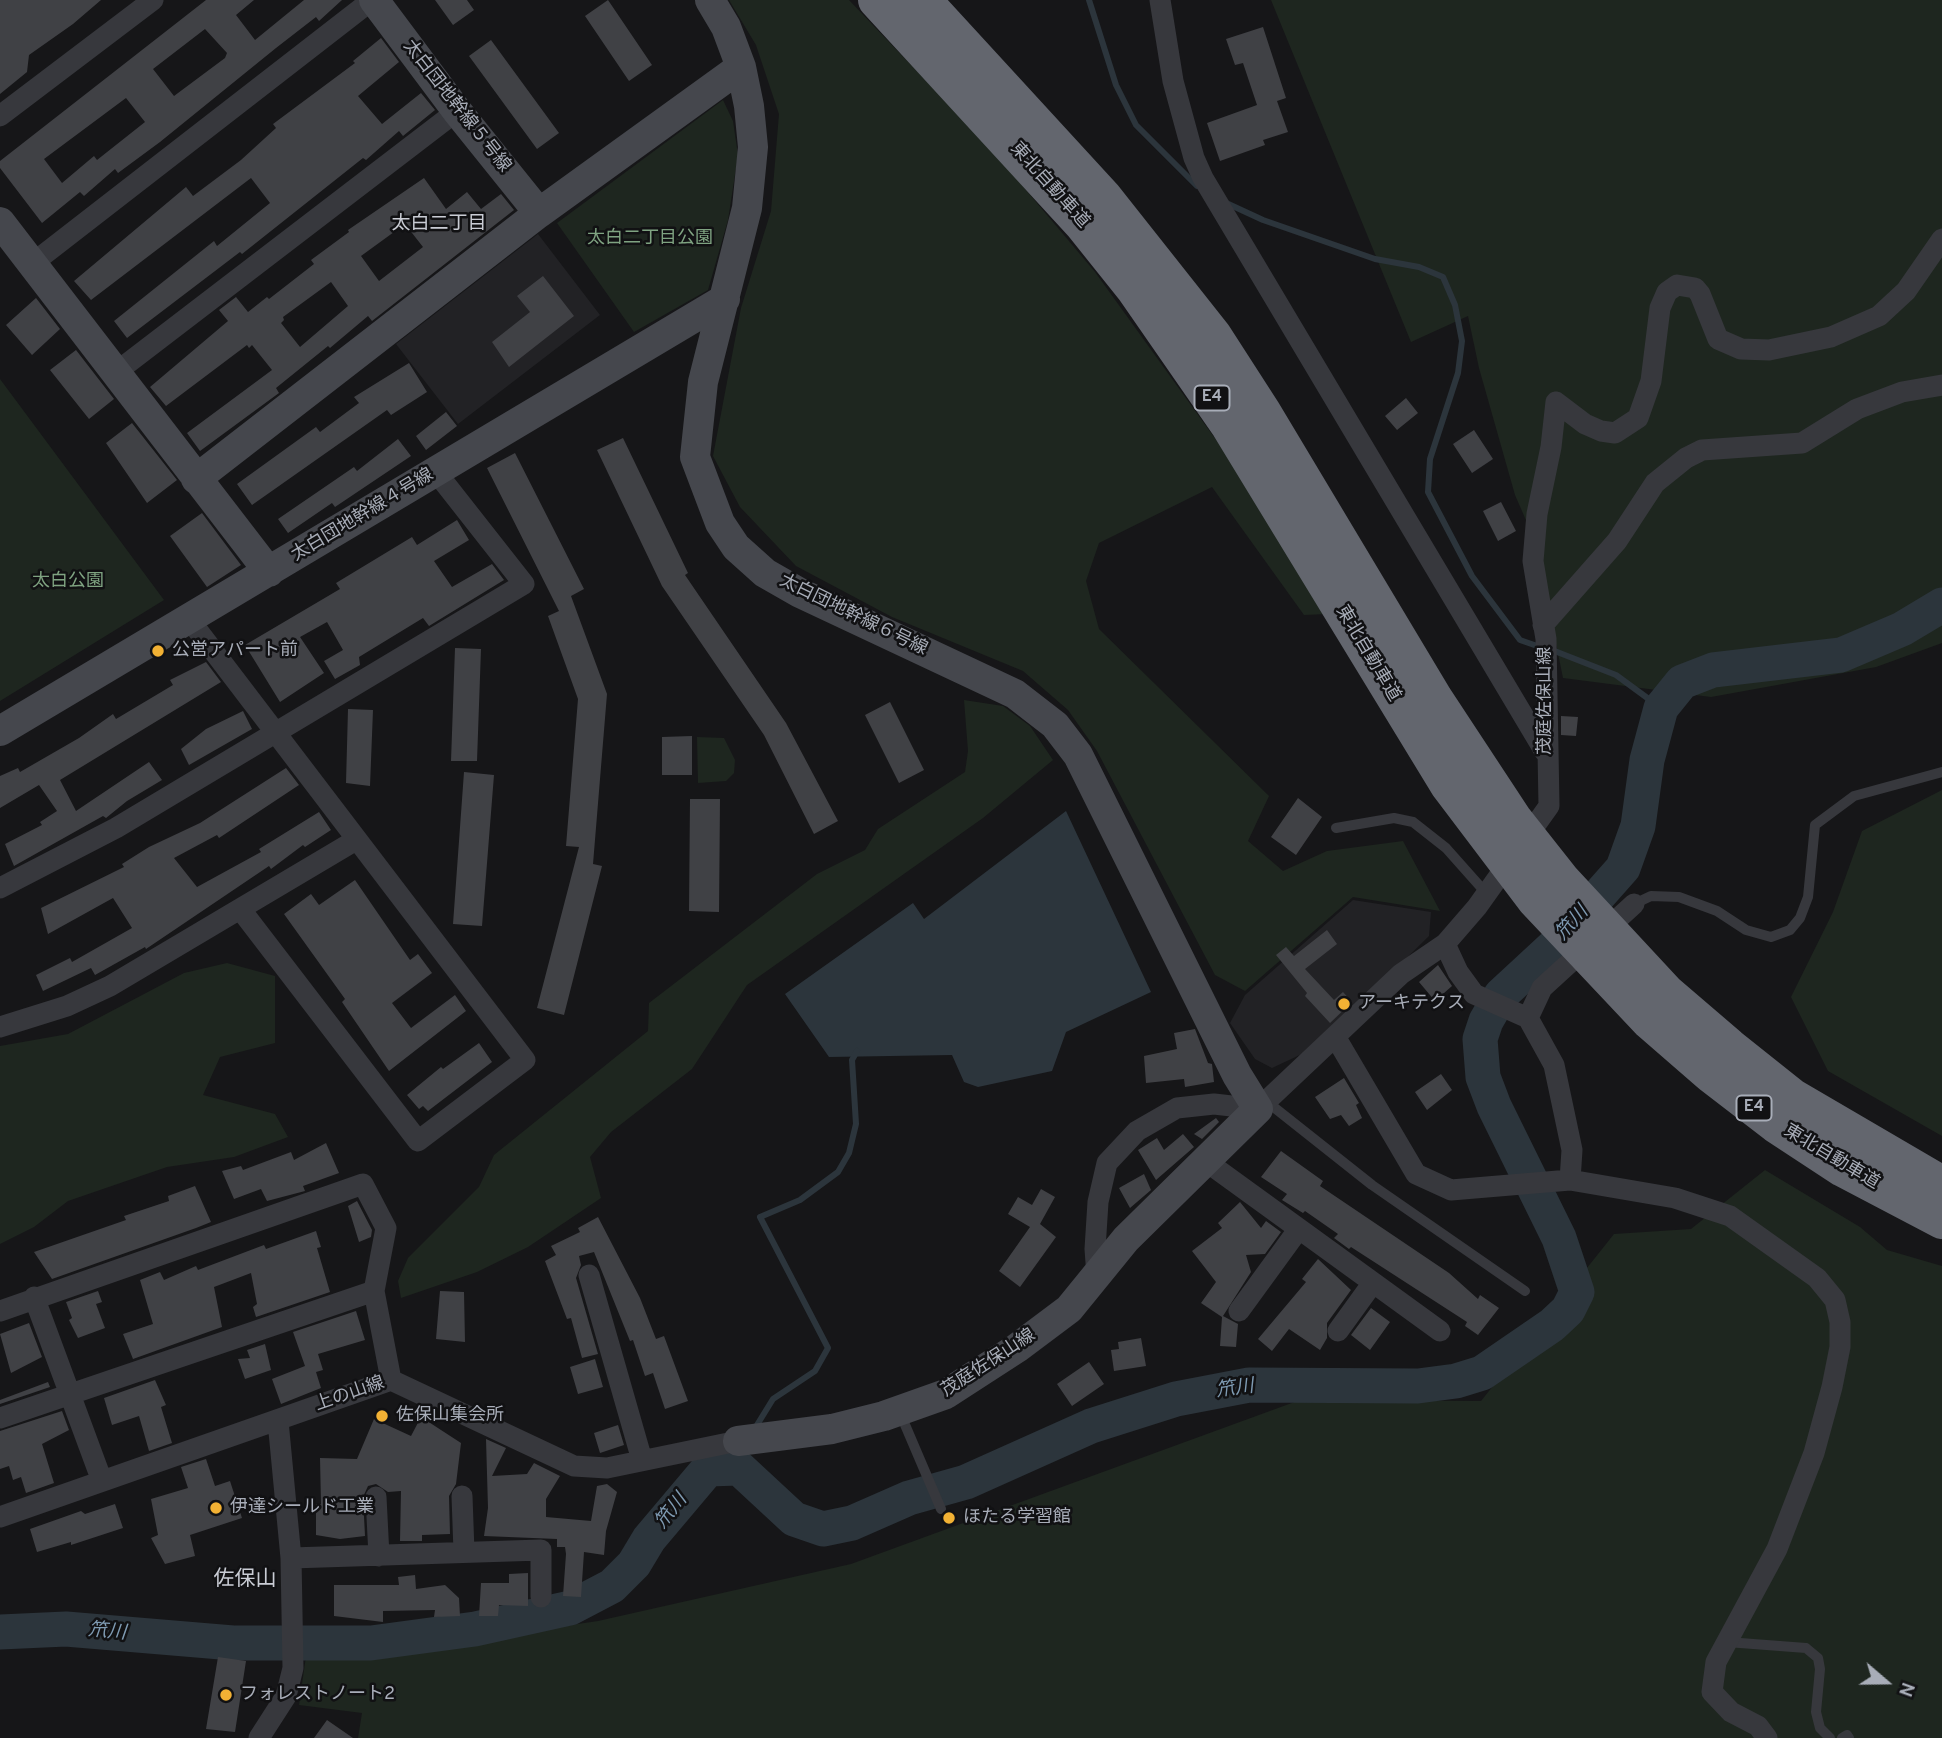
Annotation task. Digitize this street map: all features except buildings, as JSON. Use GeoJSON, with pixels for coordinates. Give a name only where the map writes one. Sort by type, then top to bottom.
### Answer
{"type":"FeatureCollection","features":[{"type":"Feature","properties":{"kind":"highway","name":"東北自動車道"},"geometry":{"type":"LineString","coordinates":[[877,0],[1083,224],[1186,359],[1258,471],[1404,714],[1602,950],[1650,1021],[1776,1125],[1843,1168],[1942,1220]]}},
{"type":"Feature","properties":{"kind":"highway","name":"東北自動車道"},"geometry":{"type":"LineString","coordinates":[[922,0],[1103,197],[1213,336],[1434,699],[1501,830]]}},
{"type":"Feature","properties":{"kind":"highway","name":"東北自動車道"},"geometry":{"type":"LineString","coordinates":[[1602,950],[1666,993],[1794,1098],[1942,1185]]}},
{"type":"Feature","properties":{"kind":"street"},"geometry":{"type":"LineString","coordinates":[[0,116],[153,0]]}},
{"type":"Feature","properties":{"kind":"street"},"geometry":{"type":"LineString","coordinates":[[33,263],[373,0]]}},
{"type":"Feature","properties":{"kind":"street","name":"太白団地幹線５号線"},"geometry":{"type":"LineString","coordinates":[[373,0],[539,213]]}},
{"type":"Feature","properties":{"kind":"street","name":"太白団地幹線６号線"},"geometry":{"type":"LineString","coordinates":[[710,0],[726,27],[741,67],[749,106],[753,147],[747,208],[703,382],[695,457],[720,523],[736,547],[765,573],[800,593],[1015,694],[1055,725],[1078,755],[1237,1076],[1262,1105]]}},
{"type":"Feature","properties":{"kind":"street"},"geometry":{"type":"LineString","coordinates":[[1160,0],[1173,81],[1194,158],[1207,187],[1546,752]]}},
{"type":"Feature","properties":{"kind":"street"},"geometry":{"type":"LineString","coordinates":[[196,479],[539,213],[741,67]]}},
{"type":"Feature","properties":{"kind":"street"},"geometry":{"type":"LineString","coordinates":[[116,373],[457,111]]}},
{"type":"Feature","properties":{"kind":"street"},"geometry":{"type":"LineString","coordinates":[[0,222],[269,572]]}},
{"type":"Feature","properties":{"kind":"street"},"geometry":{"type":"LineString","coordinates":[[1545,641],[1533,561],[1537,514],[1551,447],[1556,402],[1585,424],[1601,431],[1615,433],[1638,418],[1651,380],[1660,308],[1667,292],[1677,285],[1695,288],[1718,339],[1741,349],[1769,350],[1830,337],[1879,316],[1906,291],[1942,239]]}},
{"type":"Feature","properties":{"kind":"street","name":"太白団地幹線４号線"},"geometry":{"type":"LineString","coordinates":[[0,731],[725,299]]}},
{"type":"Feature","properties":{"kind":"street","name":"茂庭佐保山線"},"geometry":{"type":"LineString","coordinates":[[738,1441],[832,1429],[899,1411],[946,1394],[1017,1348],[1069,1309],[1126,1239],[1262,1105],[1401,974],[1445,944],[1549,806],[1545,641],[1655,483],[1686,458],[1702,450],[1802,443],[1857,409],[1902,392],[1942,385]]}},
{"type":"Feature","properties":{"kind":"street"},"geometry":{"type":"LineString","coordinates":[[0,888],[116,828],[524,584],[436,472]]}},
{"type":"Feature","properties":{"kind":"street"},"geometry":{"type":"LineString","coordinates":[[190,619],[525,1060],[418,1141],[241,910]]}},
{"type":"Feature","properties":{"kind":"street"},"geometry":{"type":"LineString","coordinates":[[0,1027],[67,1006],[110,986],[356,840]]}},
{"type":"Feature","properties":{"kind":"street"},"geometry":{"type":"LineString","coordinates":[[1527,1018],[1542,988],[1634,904]]}},
{"type":"Feature","properties":{"kind":"street"},"geometry":{"type":"LineString","coordinates":[[1445,944],[1458,972],[1474,994],[1527,1018],[1554,1065],[1572,1150],[1561,1181]]}},
{"type":"Feature","properties":{"kind":"street"},"geometry":{"type":"LineString","coordinates":[[1336,1038],[1416,1174],[1451,1190],[1561,1181],[1675,1198],[1730,1216],[1817,1278],[1835,1300],[1840,1322],[1840,1347],[1814,1453],[1777,1549],[1716,1662],[1712,1692],[1731,1712],[1758,1726],[1767,1738]]}},
{"type":"Feature","properties":{"kind":"street"},"geometry":{"type":"LineString","coordinates":[[1097,1276],[1095,1249],[1098,1202],[1107,1163],[1136,1131],[1177,1108],[1214,1104],[1262,1105]]}},
{"type":"Feature","properties":{"kind":"street"},"geometry":{"type":"LineString","coordinates":[[1207,1162],[1440,1331]]}},
{"type":"Feature","properties":{"kind":"street"},"geometry":{"type":"LineString","coordinates":[[0,1311],[363,1184],[386,1228],[374,1291],[391,1380]]}},
{"type":"Feature","properties":{"kind":"street"},"geometry":{"type":"LineString","coordinates":[[1239,1311],[1298,1230]]}},
{"type":"Feature","properties":{"kind":"street"},"geometry":{"type":"LineString","coordinates":[[589,1275],[642,1460]]}},
{"type":"Feature","properties":{"kind":"street"},"geometry":{"type":"LineString","coordinates":[[1338,1331],[1372,1284]]}},
{"type":"Feature","properties":{"kind":"street"},"geometry":{"type":"LineString","coordinates":[[0,1418],[374,1291]]}},
{"type":"Feature","properties":{"kind":"street"},"geometry":{"type":"LineString","coordinates":[[34,1297],[102,1481]]}},
{"type":"Feature","properties":{"kind":"street","name":"上の山線"},"geometry":{"type":"LineString","coordinates":[[0,1517],[391,1380],[574,1466],[607,1468],[738,1441]]}},
{"type":"Feature","properties":{"kind":"street"},"geometry":{"type":"LineString","coordinates":[[259,1738],[286,1696],[293,1668],[291,1558],[278,1421]]}},
{"type":"Feature","properties":{"kind":"street"},"geometry":{"type":"LineString","coordinates":[[462,1496],[464,1552]]}},
{"type":"Feature","properties":{"kind":"street"},"geometry":{"type":"LineString","coordinates":[[376,1497],[379,1556]]}},
{"type":"Feature","properties":{"kind":"street"},"geometry":{"type":"LineString","coordinates":[[291,1558],[541,1550],[541,1597]]}},
{"type":"Feature","properties":{"kind":"lane"},"geometry":{"type":"LineString","coordinates":[[1634,904],[1651,896],[1679,897],[1717,911],[1746,930],[1771,937],[1790,930],[1800,918],[1808,897],[1815,825],[1854,796],[1942,772]]}},
{"type":"Feature","properties":{"kind":"lane"},"geometry":{"type":"LineString","coordinates":[[1336,828],[1394,818],[1413,822],[1447,848],[1486,893]]}},
{"type":"Feature","properties":{"kind":"lane"},"geometry":{"type":"LineString","coordinates":[[1262,1105],[1372,1185],[1525,1290]]}},
{"type":"Feature","properties":{"kind":"lane"},"geometry":{"type":"LineString","coordinates":[[899,1411],[941,1509]]}},
{"type":"Feature","properties":{"kind":"lane"},"geometry":{"type":"LineString","coordinates":[[1727,1642],[1795,1646],[1806,1648],[1818,1658],[1820,1669],[1816,1712],[1820,1728],[1830,1738]]}},
{"type":"Feature","properties":{"kind":"lane"},"geometry":{"type":"LineString","coordinates":[[1842,1738],[1847,1735],[1849,1738]]}},
{"type":"Feature","properties":{"kind":"shaded area"},"geometry":{"type":"Polygon","coordinates":[[[538,234],[600,315],[458,424],[396,344],[538,234]]]}},
{"type":"Feature","properties":{"kind":"shaded area"},"geometry":{"type":"Polygon","coordinates":[[[1066,811],[1151,992],[1066,1032],[1052,1071],[978,1087],[964,1082],[952,1055],[829,1057],[785,994],[913,903],[924,919],[1066,811]]]}},
{"type":"Feature","properties":{"kind":"shaded area"},"geometry":{"type":"Polygon","coordinates":[[[1353,900],[1431,912],[1429,936],[1366,998],[1304,1053],[1272,1068],[1255,1059],[1230,1023],[1245,995],[1353,900]]]}},
{"type":"Feature","properties":{"kind":"green space"},"geometry":{"type":"Polygon","coordinates":[[[729,0],[849,0],[994,152],[1095,272],[1232,462],[1327,614],[1304,615],[1212,487],[1099,543],[1086,581],[1099,629],[1269,796],[1248,841],[1283,871],[1327,851],[1403,841],[1440,911],[1353,897],[1245,991],[1215,975],[1097,751],[1068,710],[1023,671],[892,617],[796,566],[740,507],[713,456],[741,308],[771,211],[779,114],[756,45],[729,0]]]}},
{"type":"Feature","properties":{"kind":"green space"},"geometry":{"type":"Polygon","coordinates":[[[1271,0],[1942,0],[1942,643],[1876,667],[1711,697],[1563,678],[1535,541],[1515,495],[1479,368],[1468,316],[1411,342],[1271,0]]]}},
{"type":"Feature","properties":{"kind":"green space","name":"太白二丁目公園"},"geometry":{"type":"Polygon","coordinates":[[[723,100],[733,121],[738,155],[728,220],[708,290],[634,332],[557,223],[723,100]]]}},
{"type":"Feature","properties":{"kind":"green space","name":"太白公園"},"geometry":{"type":"Polygon","coordinates":[[[0,379],[164,600],[0,701],[0,379]]]}},
{"type":"Feature","properties":{"kind":"green space"},"geometry":{"type":"Polygon","coordinates":[[[964,700],[1003,706],[1030,726],[1053,760],[983,818],[747,985],[692,1069],[611,1132],[590,1157],[601,1198],[528,1247],[477,1272],[401,1298],[398,1281],[408,1258],[479,1187],[494,1155],[648,1031],[649,1003],[817,874],[865,850],[878,829],[965,772],[968,751],[964,700]]]}},
{"type":"Feature","properties":{"kind":"green space"},"geometry":{"type":"Polygon","coordinates":[[[697,737],[724,738],[735,760],[734,773],[726,781],[698,783],[697,737]]]}},
{"type":"Feature","properties":{"kind":"green space"},"geometry":{"type":"Polygon","coordinates":[[[1942,790],[1942,1136],[1828,1071],[1791,997],[1833,912],[1862,831],[1942,790]]]}},
{"type":"Feature","properties":{"kind":"green space"},"geometry":{"type":"Polygon","coordinates":[[[227,963],[275,976],[275,1043],[220,1057],[203,1095],[275,1114],[288,1137],[234,1157],[167,1167],[68,1201],[34,1227],[0,1244],[0,1046],[68,1034],[184,973],[227,963]]]}},
{"type":"Feature","properties":{"kind":"green space"},"geometry":{"type":"Polygon","coordinates":[[[1765,1170],[1860,1227],[1887,1250],[1942,1266],[1942,1738],[358,1738],[362,1713],[299,1705],[306,1656],[415,1648],[598,1621],[851,1564],[1300,1400],[1481,1401],[1614,1234],[1691,1229],[1765,1170]]]}},
{"type":"Feature","properties":{"kind":"waterway"},"geometry":{"type":"LineString","coordinates":[[1089,0],[1116,85],[1136,125],[1197,186]]}},
{"type":"Feature","properties":{"kind":"waterway"},"geometry":{"type":"LineString","coordinates":[[1224,202],[1263,220],[1375,259],[1419,267],[1443,277],[1455,305],[1462,341],[1458,373],[1430,459],[1428,492],[1472,576],[1520,640],[1540,647]]}},
{"type":"Feature","properties":{"kind":"waterway","name":"笊川"},"geometry":{"type":"LineString","coordinates":[[0,1632],[66,1629],[233,1643],[371,1643],[475,1629],[570,1608],[612,1586],[634,1564],[649,1539],[708,1469],[739,1468],[794,1519],[823,1529],[852,1523],[909,1498],[966,1482],[1091,1426],[1176,1399],[1249,1385],[1418,1386],[1456,1381],[1482,1373],[1552,1325],[1568,1310],[1577,1292],[1559,1238],[1494,1106],[1483,1077],[1480,1039],[1486,1021],[1501,995],[1554,946],[1623,868],[1638,826],[1647,760],[1661,708],[1682,682],[1713,670],[1841,655],[1902,629],[1942,605]]}},
{"type":"Feature","properties":{"kind":"waterway"},"geometry":{"type":"LineString","coordinates":[[1552,650],[1616,675],[1661,708]]}},
{"type":"Feature","properties":{"kind":"waterway"},"geometry":{"type":"LineString","coordinates":[[757,1425],[773,1399],[815,1371],[828,1348],[760,1217],[800,1200],[838,1172],[849,1153],[856,1124],[852,1060],[857,1051]]}},
{"type":"Feature","properties":{"kind":"waterway"},"geometry":{"type":"LineString","coordinates":[[739,1468],[746,1454]]}},
{"type":"Feature","properties":{"kind":"place","name":"公営アパート前"},"geometry":{"type":"Point","coordinates":[158,651]}},
{"type":"Feature","properties":{"kind":"place","name":"アーキテクス"},"geometry":{"type":"Point","coordinates":[1344,1004]}},
{"type":"Feature","properties":{"kind":"place","name":"佐保山集会所"},"geometry":{"type":"Point","coordinates":[382,1416]}},
{"type":"Feature","properties":{"kind":"place","name":"伊達シールド工業"},"geometry":{"type":"Point","coordinates":[216,1508]}},
{"type":"Feature","properties":{"kind":"place","name":"ほたる学習館"},"geometry":{"type":"Point","coordinates":[949,1518]}},
{"type":"Feature","properties":{"kind":"place","name":"フォレストノート2"},"geometry":{"type":"Point","coordinates":[226,1695]}},
{"type":"Feature","properties":{"kind":"district","name":"太白二丁目"},"geometry":{"type":"Point","coordinates":[439,225]}},
{"type":"Feature","properties":{"kind":"district","name":"佐保山"},"geometry":{"type":"Point","coordinates":[245,1581]}}]}
